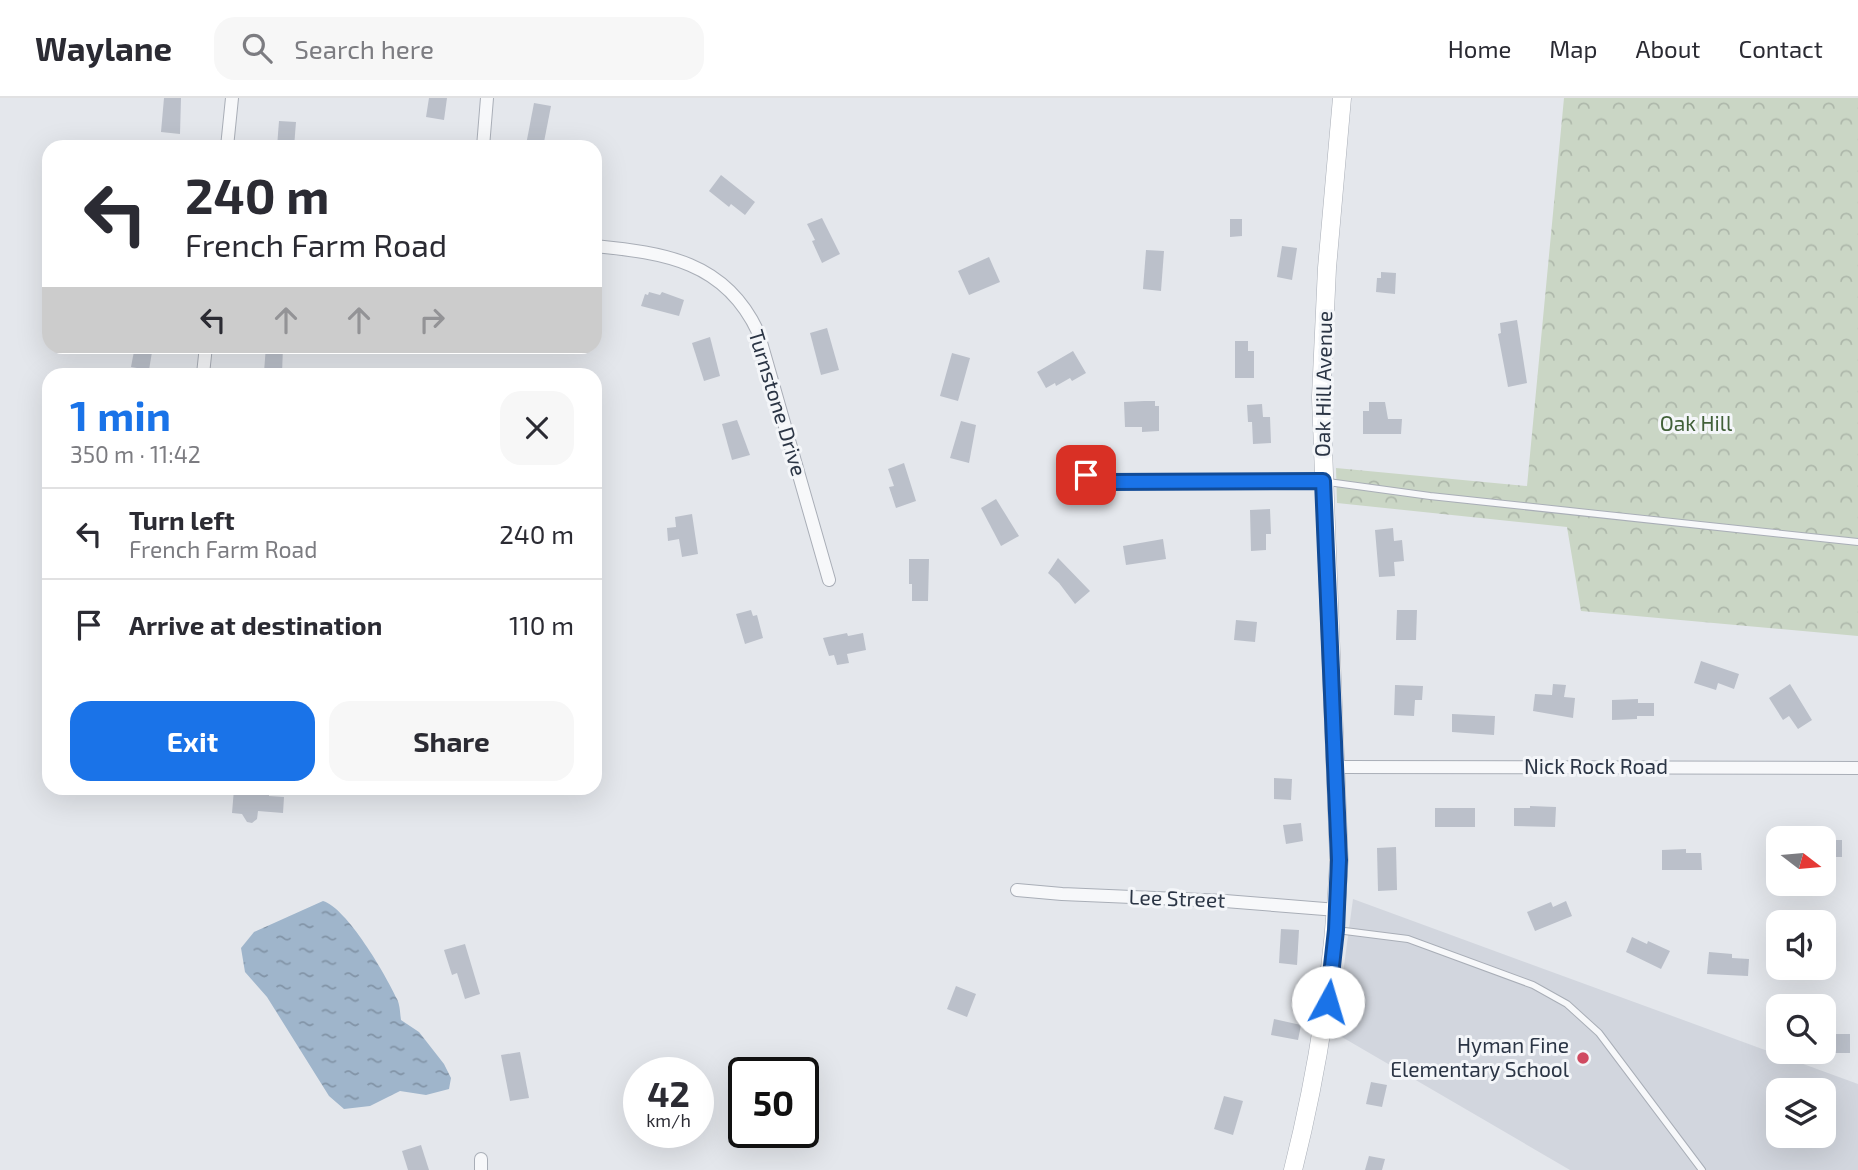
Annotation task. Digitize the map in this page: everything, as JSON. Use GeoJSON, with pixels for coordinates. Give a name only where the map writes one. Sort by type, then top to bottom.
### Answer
{"type":"FeatureCollection","features":[{"type":"Feature","properties":{"kind":"main road","name":"Oak Hill Avenue"},"geometry":{"type":"LineString","coordinates":[[1293,1170],[1328,1002],[1336,930],[1339,860],[1321,397],[1324,320],[1342,98]]}},
{"type":"Feature","properties":{"kind":"street"},"geometry":{"type":"LineString","coordinates":[[228,140],[232,98]]}},
{"type":"Feature","properties":{"kind":"street"},"geometry":{"type":"LineString","coordinates":[[483,140],[487,98]]}},
{"type":"Feature","properties":{"kind":"street","name":"Turnstone Drive"},"geometry":{"type":"LineString","coordinates":[[602,247],[659,254],[697,267],[726,288],[751,317],[764,353],[829,580]]}},
{"type":"Feature","properties":{"kind":"street"},"geometry":{"type":"LineString","coordinates":[[1068,467],[1105,482],[1323,481]]}},
{"type":"Feature","properties":{"kind":"street","name":"Nick Rock Road"},"geometry":{"type":"LineString","coordinates":[[1335,768],[1858,768]]}},
{"type":"Feature","properties":{"kind":"street","name":"Lee Street"},"geometry":{"type":"LineString","coordinates":[[1017,890],[1336,910]]}},
{"type":"Feature","properties":{"kind":"lane"},"geometry":{"type":"LineString","coordinates":[[1323,481],[1430,496],[1858,542]]}},
{"type":"Feature","properties":{"kind":"lane"},"geometry":{"type":"LineString","coordinates":[[1336,930],[1408,939],[1534,985],[1567,1004],[1599,1033],[1702,1170]]}},
{"type":"Feature","properties":{"kind":"shaded area","name":"Hyman Fine Elementary School"},"geometry":{"type":"Polygon","coordinates":[[[1353,899],[1766,1050],[1766,1064],[1803,1064],[1858,1084],[1858,1170],[1570,1170],[1335,1033],[1353,899]]]}},
{"type":"Feature","properties":{"kind":"green space","name":"Oak Hill"},"geometry":{"type":"Polygon","coordinates":[[[1564,98],[1858,98],[1858,636],[1581,611],[1567,527],[1337,503],[1336,468],[1527,486],[1564,98]]]}},
{"type":"Feature","properties":{"kind":"water"},"geometry":{"type":"Polygon","coordinates":[[[323,901],[343,916],[365,944],[397,999],[401,1020],[419,1032],[444,1064],[451,1078],[449,1089],[426,1095],[400,1091],[370,1106],[344,1109],[329,1096],[267,997],[245,972],[241,948],[254,932],[323,901]]]}},
{"type":"Feature","properties":{"kind":"building"},"geometry":{"type":"Polygon","coordinates":[[[164,98],[181,98],[180,134],[161,132],[164,98]]]}},
{"type":"Feature","properties":{"kind":"building"},"geometry":{"type":"Polygon","coordinates":[[[429,98],[447,98],[444,120],[426,117],[429,98]]]}},
{"type":"Feature","properties":{"kind":"building"},"geometry":{"type":"Polygon","coordinates":[[[534,103],[551,106],[544,140],[527,140],[534,103]]]}},
{"type":"Feature","properties":{"kind":"building"},"geometry":{"type":"Polygon","coordinates":[[[279,121],[296,122],[295,140],[278,140],[279,121]]]}},
{"type":"Feature","properties":{"kind":"building"},"geometry":{"type":"Polygon","coordinates":[[[721,175],[755,202],[745,215],[731,204],[729,207],[709,191],[721,175]]]}},
{"type":"Feature","properties":{"kind":"building"},"geometry":{"type":"Polygon","coordinates":[[[822,218],[840,254],[822,263],[807,224],[822,218]]]}},
{"type":"Feature","properties":{"kind":"building"},"geometry":{"type":"Polygon","coordinates":[[[1230,219],[1242,219],[1242,236],[1230,237],[1230,219]]]}},
{"type":"Feature","properties":{"kind":"building"},"geometry":{"type":"Polygon","coordinates":[[[1282,246],[1297,248],[1292,280],[1277,277],[1282,246]]]}},
{"type":"Feature","properties":{"kind":"building"},"geometry":{"type":"Polygon","coordinates":[[[1146,250],[1164,251],[1161,291],[1143,289],[1146,250]]]}},
{"type":"Feature","properties":{"kind":"building"},"geometry":{"type":"Polygon","coordinates":[[[989,257],[1000,282],[969,295],[958,271],[989,257]]]}},
{"type":"Feature","properties":{"kind":"building"},"geometry":{"type":"Polygon","coordinates":[[[1381,272],[1396,273],[1395,294],[1376,292],[1377,278],[1381,278],[1381,272]]]}},
{"type":"Feature","properties":{"kind":"building"},"geometry":{"type":"Polygon","coordinates":[[[649,292],[660,295],[662,292],[684,300],[679,316],[641,306],[645,294],[648,295],[649,292]]]}},
{"type":"Feature","properties":{"kind":"building"},"geometry":{"type":"Polygon","coordinates":[[[1517,320],[1527,383],[1508,387],[1498,334],[1501,333],[1500,323],[1517,320]]]}},
{"type":"Feature","properties":{"kind":"building"},"geometry":{"type":"Polygon","coordinates":[[[827,328],[839,370],[821,375],[810,333],[827,328]]]}},
{"type":"Feature","properties":{"kind":"building"},"geometry":{"type":"Polygon","coordinates":[[[710,337],[720,376],[704,381],[692,343],[710,337]]]}},
{"type":"Feature","properties":{"kind":"building"},"geometry":{"type":"Polygon","coordinates":[[[1235,341],[1248,341],[1248,351],[1254,351],[1254,378],[1235,378],[1235,341]]]}},
{"type":"Feature","properties":{"kind":"building"},"geometry":{"type":"Polygon","coordinates":[[[1073,351],[1086,373],[1072,381],[1070,378],[1046,388],[1037,372],[1073,351]]]}},
{"type":"Feature","properties":{"kind":"building"},"geometry":{"type":"Polygon","coordinates":[[[952,353],[970,358],[958,401],[940,396],[952,353]]]}},
{"type":"Feature","properties":{"kind":"building"},"geometry":{"type":"Polygon","coordinates":[[[133,354],[152,354],[149,368],[131,367],[133,354]]]}},
{"type":"Feature","properties":{"kind":"building"},"geometry":{"type":"Polygon","coordinates":[[[265,354],[283,354],[282,368],[264,368],[265,354]]]}},
{"type":"Feature","properties":{"kind":"building"},"geometry":{"type":"Polygon","coordinates":[[[1155,401],[1155,406],[1159,406],[1159,431],[1142,432],[1142,427],[1125,427],[1124,402],[1155,401]]]}},
{"type":"Feature","properties":{"kind":"building"},"geometry":{"type":"Polygon","coordinates":[[[1369,402],[1385,402],[1388,419],[1402,419],[1401,434],[1363,434],[1363,411],[1369,411],[1369,402]]]}},
{"type":"Feature","properties":{"kind":"building"},"geometry":{"type":"Polygon","coordinates":[[[1262,404],[1263,417],[1270,417],[1271,443],[1253,444],[1252,422],[1248,422],[1247,405],[1262,404]]]}},
{"type":"Feature","properties":{"kind":"building"},"geometry":{"type":"Polygon","coordinates":[[[737,420],[750,455],[732,460],[722,424],[737,420]]]}},
{"type":"Feature","properties":{"kind":"building"},"geometry":{"type":"Polygon","coordinates":[[[961,421],[976,425],[969,463],[950,458],[961,421]]]}},
{"type":"Feature","properties":{"kind":"building"},"geometry":{"type":"Polygon","coordinates":[[[904,463],[916,501],[896,508],[889,487],[894,486],[888,469],[904,463]]]}},
{"type":"Feature","properties":{"kind":"building"},"geometry":{"type":"Polygon","coordinates":[[[996,499],[1019,536],[1001,546],[981,508],[996,499]]]}},
{"type":"Feature","properties":{"kind":"building"},"geometry":{"type":"Polygon","coordinates":[[[1270,509],[1271,534],[1266,534],[1266,550],[1251,551],[1250,510],[1270,509]]]}},
{"type":"Feature","properties":{"kind":"building"},"geometry":{"type":"Polygon","coordinates":[[[692,514],[698,554],[682,557],[679,539],[668,541],[667,528],[676,527],[675,517],[692,514]]]}},
{"type":"Feature","properties":{"kind":"building"},"geometry":{"type":"Polygon","coordinates":[[[1393,528],[1394,541],[1402,540],[1404,561],[1394,562],[1395,576],[1379,577],[1375,530],[1393,528]]]}},
{"type":"Feature","properties":{"kind":"building"},"geometry":{"type":"Polygon","coordinates":[[[1163,539],[1166,559],[1126,565],[1123,546],[1163,539]]]}},
{"type":"Feature","properties":{"kind":"building"},"geometry":{"type":"Polygon","coordinates":[[[1058,558],[1090,591],[1075,604],[1048,573],[1058,558]]]}},
{"type":"Feature","properties":{"kind":"building"},"geometry":{"type":"Polygon","coordinates":[[[909,559],[929,559],[928,601],[912,601],[909,559]]]}},
{"type":"Feature","properties":{"kind":"building"},"geometry":{"type":"Polygon","coordinates":[[[751,610],[753,616],[757,615],[763,638],[745,644],[736,614],[751,610]]]}},
{"type":"Feature","properties":{"kind":"building"},"geometry":{"type":"Polygon","coordinates":[[[1397,610],[1417,610],[1416,640],[1396,640],[1397,610]]]}},
{"type":"Feature","properties":{"kind":"building"},"geometry":{"type":"Polygon","coordinates":[[[1236,620],[1257,622],[1255,642],[1234,640],[1236,620]]]}},
{"type":"Feature","properties":{"kind":"building"},"geometry":{"type":"Polygon","coordinates":[[[847,633],[848,636],[863,633],[866,650],[847,654],[849,663],[837,665],[834,655],[829,656],[823,638],[847,633]]]}},
{"type":"Feature","properties":{"kind":"building"},"geometry":{"type":"Polygon","coordinates":[[[1701,661],[1739,674],[1734,689],[1718,683],[1716,690],[1694,683],[1701,661]]]}},
{"type":"Feature","properties":{"kind":"building"},"geometry":{"type":"Polygon","coordinates":[[[1553,684],[1566,685],[1564,697],[1575,698],[1573,718],[1533,711],[1535,694],[1552,695],[1553,684]]]}},
{"type":"Feature","properties":{"kind":"building"},"geometry":{"type":"Polygon","coordinates":[[[1790,684],[1812,720],[1798,729],[1789,716],[1783,720],[1769,698],[1790,684]]]}},
{"type":"Feature","properties":{"kind":"building"},"geometry":{"type":"Polygon","coordinates":[[[1395,685],[1423,686],[1422,700],[1415,700],[1414,716],[1394,715],[1395,685]]]}},
{"type":"Feature","properties":{"kind":"building"},"geometry":{"type":"Polygon","coordinates":[[[1638,699],[1638,703],[1654,703],[1654,716],[1612,720],[1612,700],[1638,699]]]}},
{"type":"Feature","properties":{"kind":"building"},"geometry":{"type":"Polygon","coordinates":[[[1452,714],[1495,716],[1494,735],[1452,732],[1452,714]]]}},
{"type":"Feature","properties":{"kind":"building"},"geometry":{"type":"Polygon","coordinates":[[[1274,778],[1292,779],[1291,800],[1274,799],[1274,778]]]}},
{"type":"Feature","properties":{"kind":"building"},"geometry":{"type":"Polygon","coordinates":[[[234,795],[284,797],[283,813],[258,811],[257,819],[252,823],[247,822],[242,814],[232,813],[234,795]]]}},
{"type":"Feature","properties":{"kind":"building"},"geometry":{"type":"Polygon","coordinates":[[[1556,807],[1555,827],[1514,826],[1514,808],[1556,807]]]}},
{"type":"Feature","properties":{"kind":"building"},"geometry":{"type":"Polygon","coordinates":[[[1435,808],[1475,808],[1475,827],[1435,827],[1435,808]]]}},
{"type":"Feature","properties":{"kind":"building"},"geometry":{"type":"Polygon","coordinates":[[[1301,823],[1303,841],[1286,844],[1283,825],[1301,823]]]}},
{"type":"Feature","properties":{"kind":"building"},"geometry":{"type":"Polygon","coordinates":[[[1836,840],[1842,840],[1842,857],[1836,857],[1836,840]]]}},
{"type":"Feature","properties":{"kind":"building"},"geometry":{"type":"Polygon","coordinates":[[[1396,847],[1397,890],[1378,891],[1377,848],[1396,847]]]}},
{"type":"Feature","properties":{"kind":"building"},"geometry":{"type":"Polygon","coordinates":[[[1686,849],[1686,853],[1701,853],[1702,870],[1662,870],[1662,850],[1686,849]]]}},
{"type":"Feature","properties":{"kind":"building"},"geometry":{"type":"Polygon","coordinates":[[[1566,901],[1572,916],[1535,931],[1527,912],[1551,902],[1553,907],[1566,901]]]}},
{"type":"Feature","properties":{"kind":"building"},"geometry":{"type":"Polygon","coordinates":[[[1281,929],[1299,930],[1297,965],[1279,963],[1281,929]]]}},
{"type":"Feature","properties":{"kind":"building"},"geometry":{"type":"Polygon","coordinates":[[[1632,937],[1670,951],[1661,969],[1626,952],[1632,937]]]}},
{"type":"Feature","properties":{"kind":"building"},"geometry":{"type":"Polygon","coordinates":[[[465,944],[480,994],[465,999],[457,973],[452,975],[444,950],[465,944]]]}},
{"type":"Feature","properties":{"kind":"building"},"geometry":{"type":"Polygon","coordinates":[[[1709,952],[1749,959],[1748,976],[1707,974],[1709,952]]]}},
{"type":"Feature","properties":{"kind":"building"},"geometry":{"type":"Polygon","coordinates":[[[956,986],[976,994],[967,1017],[947,1009],[956,986]]]}},
{"type":"Feature","properties":{"kind":"building"},"geometry":{"type":"Polygon","coordinates":[[[1274,1019],[1301,1025],[1298,1040],[1271,1035],[1274,1019]]]}},
{"type":"Feature","properties":{"kind":"building"},"geometry":{"type":"Polygon","coordinates":[[[1836,1034],[1850,1034],[1850,1053],[1836,1053],[1836,1034]]]}},
{"type":"Feature","properties":{"kind":"building"},"geometry":{"type":"Polygon","coordinates":[[[520,1052],[529,1098],[510,1101],[501,1055],[520,1052]]]}},
{"type":"Feature","properties":{"kind":"building"},"geometry":{"type":"Polygon","coordinates":[[[1371,1082],[1387,1085],[1382,1107],[1366,1104],[1371,1082]]]}},
{"type":"Feature","properties":{"kind":"building"},"geometry":{"type":"Polygon","coordinates":[[[1224,1096],[1243,1101],[1233,1135],[1214,1129],[1224,1096]]]}},
{"type":"Feature","properties":{"kind":"building"},"geometry":{"type":"Polygon","coordinates":[[[421,1145],[429,1170],[408,1170],[402,1151],[421,1145]]]}},
{"type":"Feature","properties":{"kind":"building"},"geometry":{"type":"Polygon","coordinates":[[[1369,1156],[1385,1159],[1382,1170],[1365,1170],[1369,1156]]]}},
{"type":"Feature","properties":{"kind":"place","name":"Hyman Fine Elementary School"},"geometry":{"type":"Point","coordinates":[1583,1058]}},
{"type":"Feature","properties":{"kind":"route"},"geometry":{"type":"LineString","coordinates":[[1086,475],[1105,482],[1323,481],[1339,860],[1336,930],[1328,1002]]}}]}
